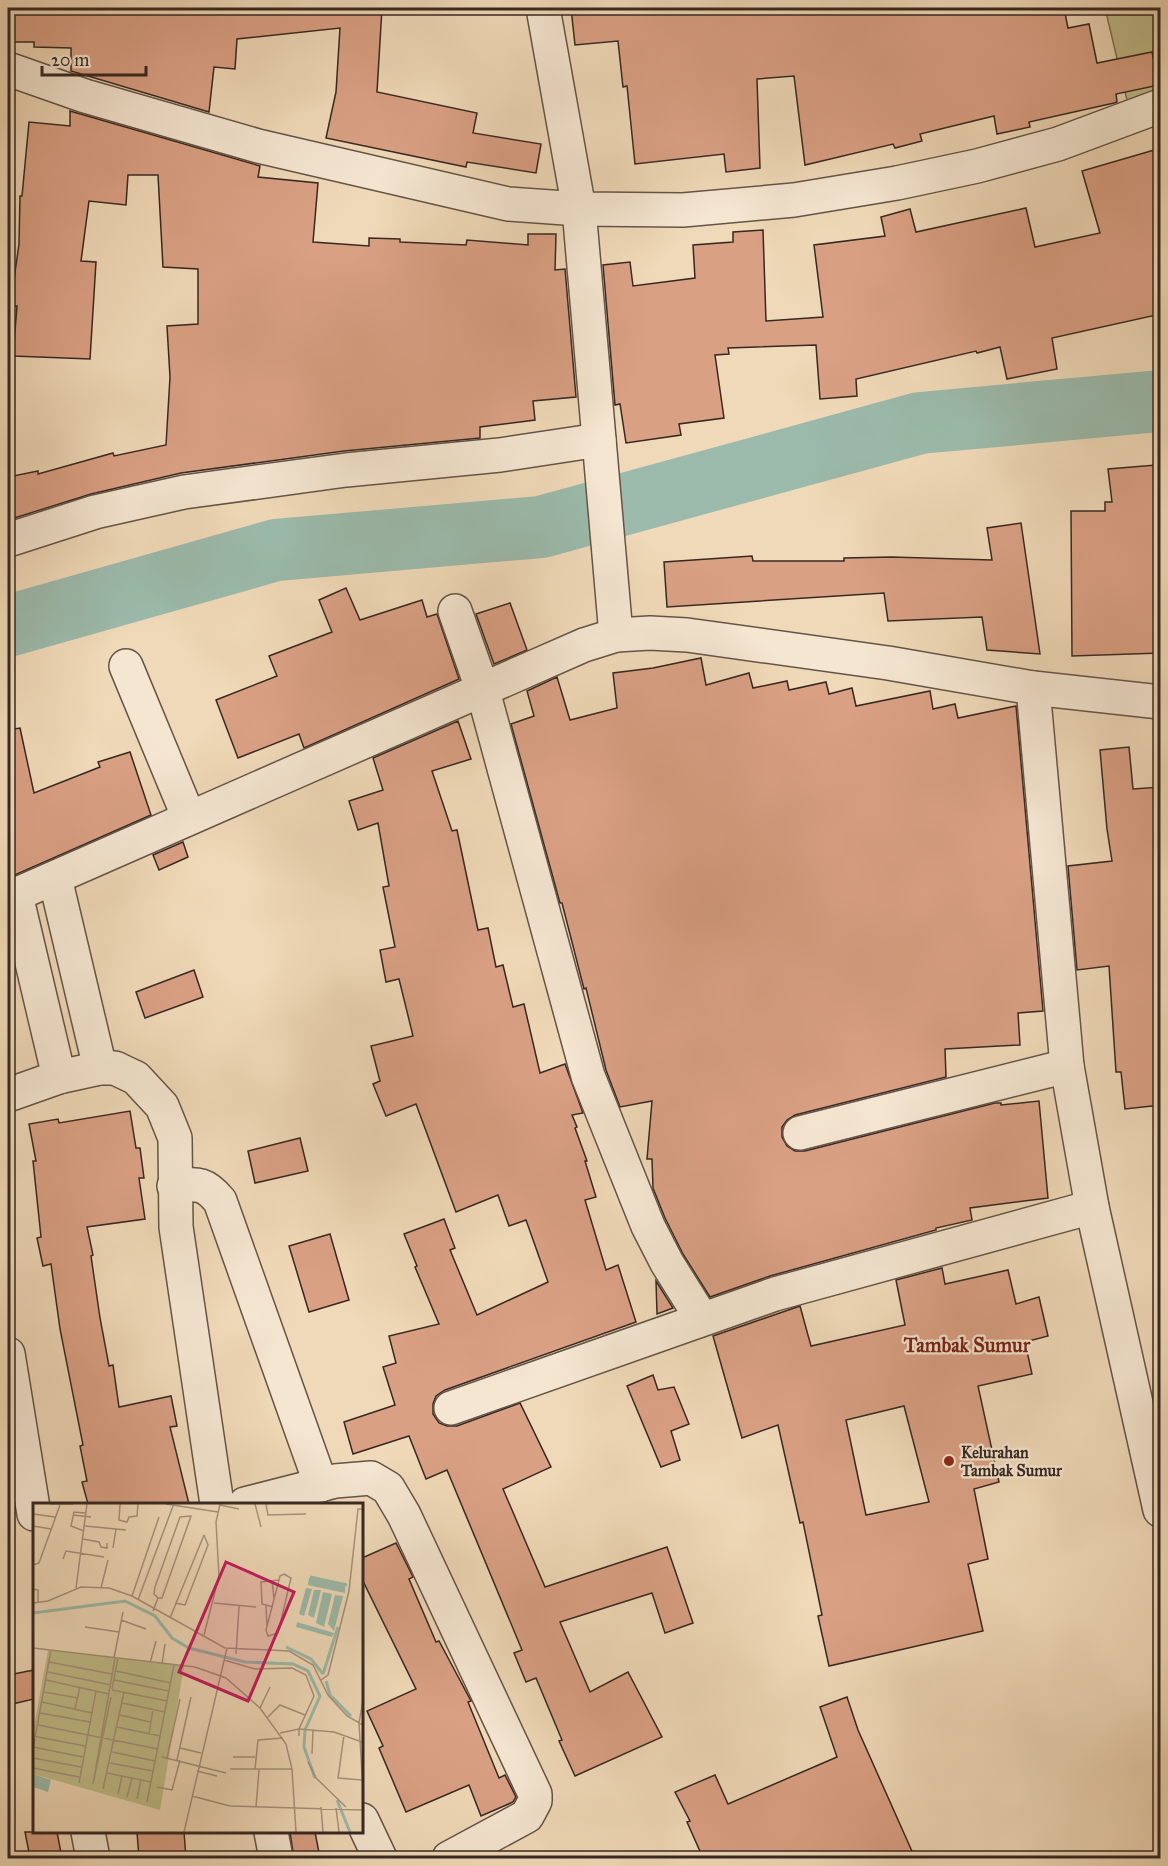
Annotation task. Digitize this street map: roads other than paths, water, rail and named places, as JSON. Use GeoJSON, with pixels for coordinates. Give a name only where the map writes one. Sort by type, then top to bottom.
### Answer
{"type":"FeatureCollection","features":[{"type":"Feature","properties":{"kind":"street"},"geometry":{"type":"LineString","coordinates":[[543,8],[579,209],[616,635]]}},
{"type":"Feature","properties":{"kind":"street"},"geometry":{"type":"LineString","coordinates":[[8,69],[85,96],[258,146],[508,204],[579,209],[683,210],[794,200],[897,183],[977,166],[1059,144],[1161,106]]}},
{"type":"Feature","properties":{"kind":"street"},"geometry":{"type":"LineString","coordinates":[[8,540],[94,512],[184,492],[346,470],[500,455],[601,454]]}},
{"type":"Feature","properties":{"kind":"street"},"geometry":{"type":"LineString","coordinates":[[455,611],[483,691],[588,1076],[648,1226],[667,1263],[702,1319]]}},
{"type":"Feature","properties":{"kind":"street"},"geometry":{"type":"LineString","coordinates":[[59,1077],[12,896],[584,645],[616,635],[650,633],[687,635],[888,663],[1033,688],[1161,702]]}},
{"type":"Feature","properties":{"kind":"street"},"geometry":{"type":"LineString","coordinates":[[126,666],[189,819]]}},
{"type":"Feature","properties":{"kind":"street"},"geometry":{"type":"LineString","coordinates":[[1033,688],[1067,1066],[1092,1207],[1161,1510]]}},
{"type":"Feature","properties":{"kind":"street"},"geometry":{"type":"LineString","coordinates":[[55,878],[100,1068]]}},
{"type":"Feature","properties":{"kind":"street"},"geometry":{"type":"LineString","coordinates":[[800,1133],[1067,1066]]}},
{"type":"Feature","properties":{"kind":"street"},"geometry":{"type":"LineString","coordinates":[[8,1095],[59,1077],[100,1068],[115,1068],[136,1078],[162,1106],[175,1138],[176,1227],[217,1503]]}},
{"type":"Feature","properties":{"kind":"street"},"geometry":{"type":"LineString","coordinates":[[174,1186],[198,1184],[209,1188],[220,1201],[321,1485]]}},
{"type":"Feature","properties":{"kind":"street"},"geometry":{"type":"LineString","coordinates":[[452,1408],[776,1294],[1092,1207]]}},
{"type":"Feature","properties":{"kind":"street"},"geometry":{"type":"LineString","coordinates":[[8,1354],[33,1508]]}},
{"type":"Feature","properties":{"kind":"street"},"geometry":{"type":"LineString","coordinates":[[249,1503],[335,1481],[371,1478],[388,1488],[409,1526],[533,1788],[535,1800],[527,1816],[449,1858]]}},
{"type":"Feature","properties":{"kind":"street"},"geometry":{"type":"LineString","coordinates":[[363,1822],[380,1858]]}},
{"type":"Feature","properties":{"kind":"street"},"geometry":{"type":"LineString","coordinates":[[88,1833],[93,1858]]}},
{"type":"Feature","properties":{"kind":"street"},"geometry":{"type":"LineString","coordinates":[[271,1833],[276,1858]]}},
{"type":"Feature","properties":{"kind":"waterway"},"geometry":{"type":"LineString","coordinates":[[8,626],[276,550],[541,527],[920,423],[1160,401]]}},
{"type":"Feature","properties":{"kind":"place","name":"Kelurahan Tambak Sumur"},"geometry":{"type":"Point","coordinates":[949,1461]}},
{"type":"Feature","properties":{"kind":"district","name":"Tambak Sumur"},"geometry":{"type":"Point","coordinates":[967,1345]}}]}
